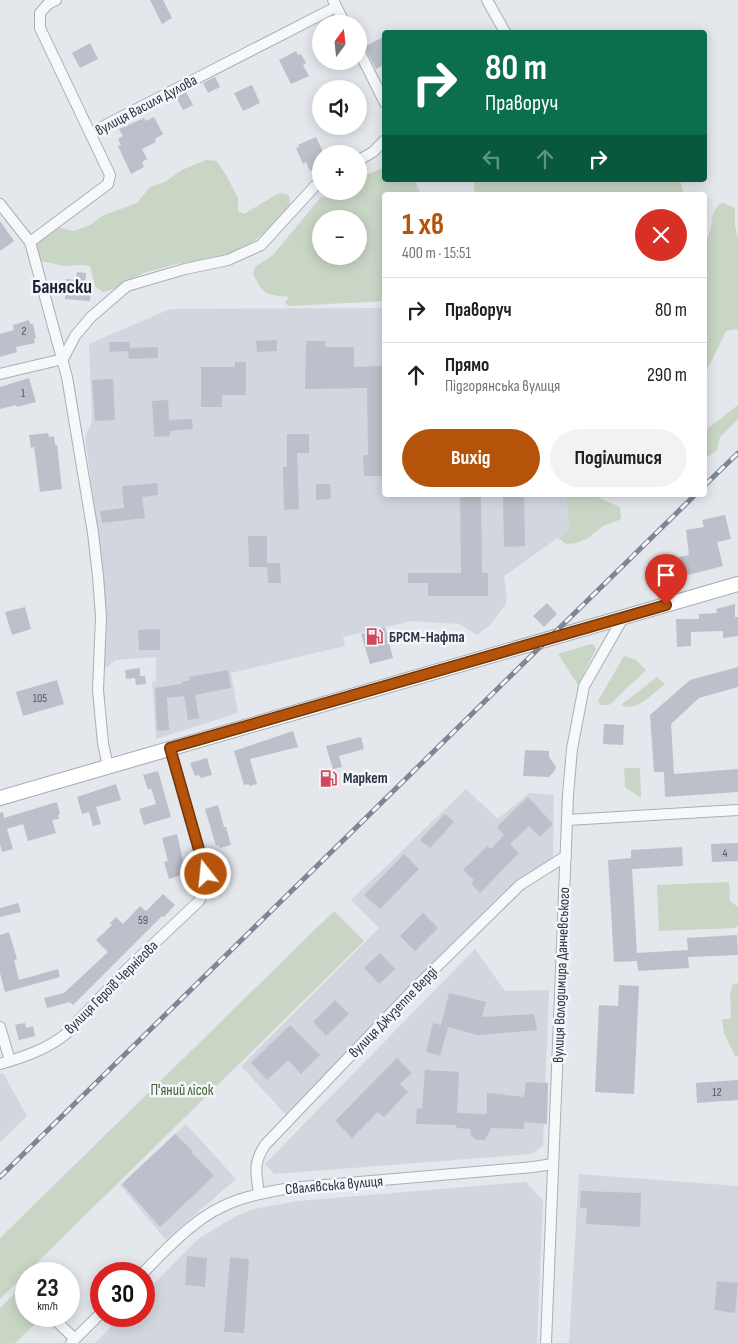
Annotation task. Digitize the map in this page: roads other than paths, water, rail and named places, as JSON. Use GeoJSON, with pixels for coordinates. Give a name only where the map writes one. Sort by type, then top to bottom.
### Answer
{"type":"FeatureCollection","features":[{"type":"Feature","properties":{"kind":"main road"},"geometry":{"type":"LineString","coordinates":[[0,798],[738,584]]}},
{"type":"Feature","properties":{"kind":"street"},"geometry":{"type":"LineString","coordinates":[[56,0],[48,4],[40,13],[40,28],[90,133]]}},
{"type":"Feature","properties":{"kind":"street"},"geometry":{"type":"LineString","coordinates":[[487,0],[504,30]]}},
{"type":"Feature","properties":{"kind":"street"},"geometry":{"type":"LineString","coordinates":[[335,3],[341,15]]}},
{"type":"Feature","properties":{"kind":"street","name":"вулиця Василя Дулова"},"geometry":{"type":"LineString","coordinates":[[30,242],[108,184],[110,175],[90,133],[335,3]]}},
{"type":"Feature","properties":{"kind":"street"},"geometry":{"type":"LineString","coordinates":[[368,69],[382,97]]}},
{"type":"Feature","properties":{"kind":"street"},"geometry":{"type":"LineString","coordinates":[[367,155],[382,143]]}},
{"type":"Feature","properties":{"kind":"street"},"geometry":{"type":"LineString","coordinates":[[0,374],[63,359],[75,336],[90,317],[127,286],[185,269],[228,260],[261,245],[312,190]]}},
{"type":"Feature","properties":{"kind":"street"},"geometry":{"type":"LineString","coordinates":[[0,204],[30,242],[63,359],[79,445],[98,576],[101,617],[98,690],[103,743],[108,767]]}},
{"type":"Feature","properties":{"kind":"street","name":"вулиця Володимира Данчевського"},"geometry":{"type":"LineString","coordinates":[[546,1343],[567,820],[572,749],[584,686],[623,618]]}},
{"type":"Feature","properties":{"kind":"street","name":"вулиця Героїв Чернігова"},"geometry":{"type":"LineString","coordinates":[[5,1063],[40,1051],[57,1042],[127,969],[199,901],[206,888],[206,874],[170,748]]}},
{"type":"Feature","properties":{"kind":"street"},"geometry":{"type":"LineString","coordinates":[[567,820],[738,810]]}},
{"type":"Feature","properties":{"kind":"street","name":"вулиця Джузеппе Верді"},"geometry":{"type":"LineString","coordinates":[[259,1193],[255,1169],[260,1153],[265,1145],[416,987],[520,884],[566,856]]}},
{"type":"Feature","properties":{"kind":"street"},"geometry":{"type":"LineString","coordinates":[[0,1027],[5,1063]]}},
{"type":"Feature","properties":{"kind":"street","name":"Свалявська вулиця"},"geometry":{"type":"LineString","coordinates":[[154,1262],[196,1222],[230,1203],[259,1193],[290,1188],[553,1164]]}},
{"type":"Feature","properties":{"kind":"street"},"geometry":{"type":"LineString","coordinates":[[61,1327],[73,1341],[90,1324]]}},
{"type":"Feature","properties":{"kind":"railway"},"geometry":{"type":"LineString","coordinates":[[707,483],[738,453]]}},
{"type":"Feature","properties":{"kind":"railway"},"geometry":{"type":"LineString","coordinates":[[0,1177],[693,497]]}},
{"type":"Feature","properties":{"kind":"place","name":"БРСМ-Нафта"},"geometry":{"type":"Point","coordinates":[375,637]}},
{"type":"Feature","properties":{"kind":"place","name":"Маркет"},"geometry":{"type":"Point","coordinates":[329,778]}},
{"type":"Feature","properties":{"kind":"district","name":"Баняски"},"geometry":{"type":"Point","coordinates":[62,286]}},
{"type":"Feature","properties":{"kind":"park label","name":"П'яний лісок"},"geometry":{"type":"Point","coordinates":[182,1090]}}]}
